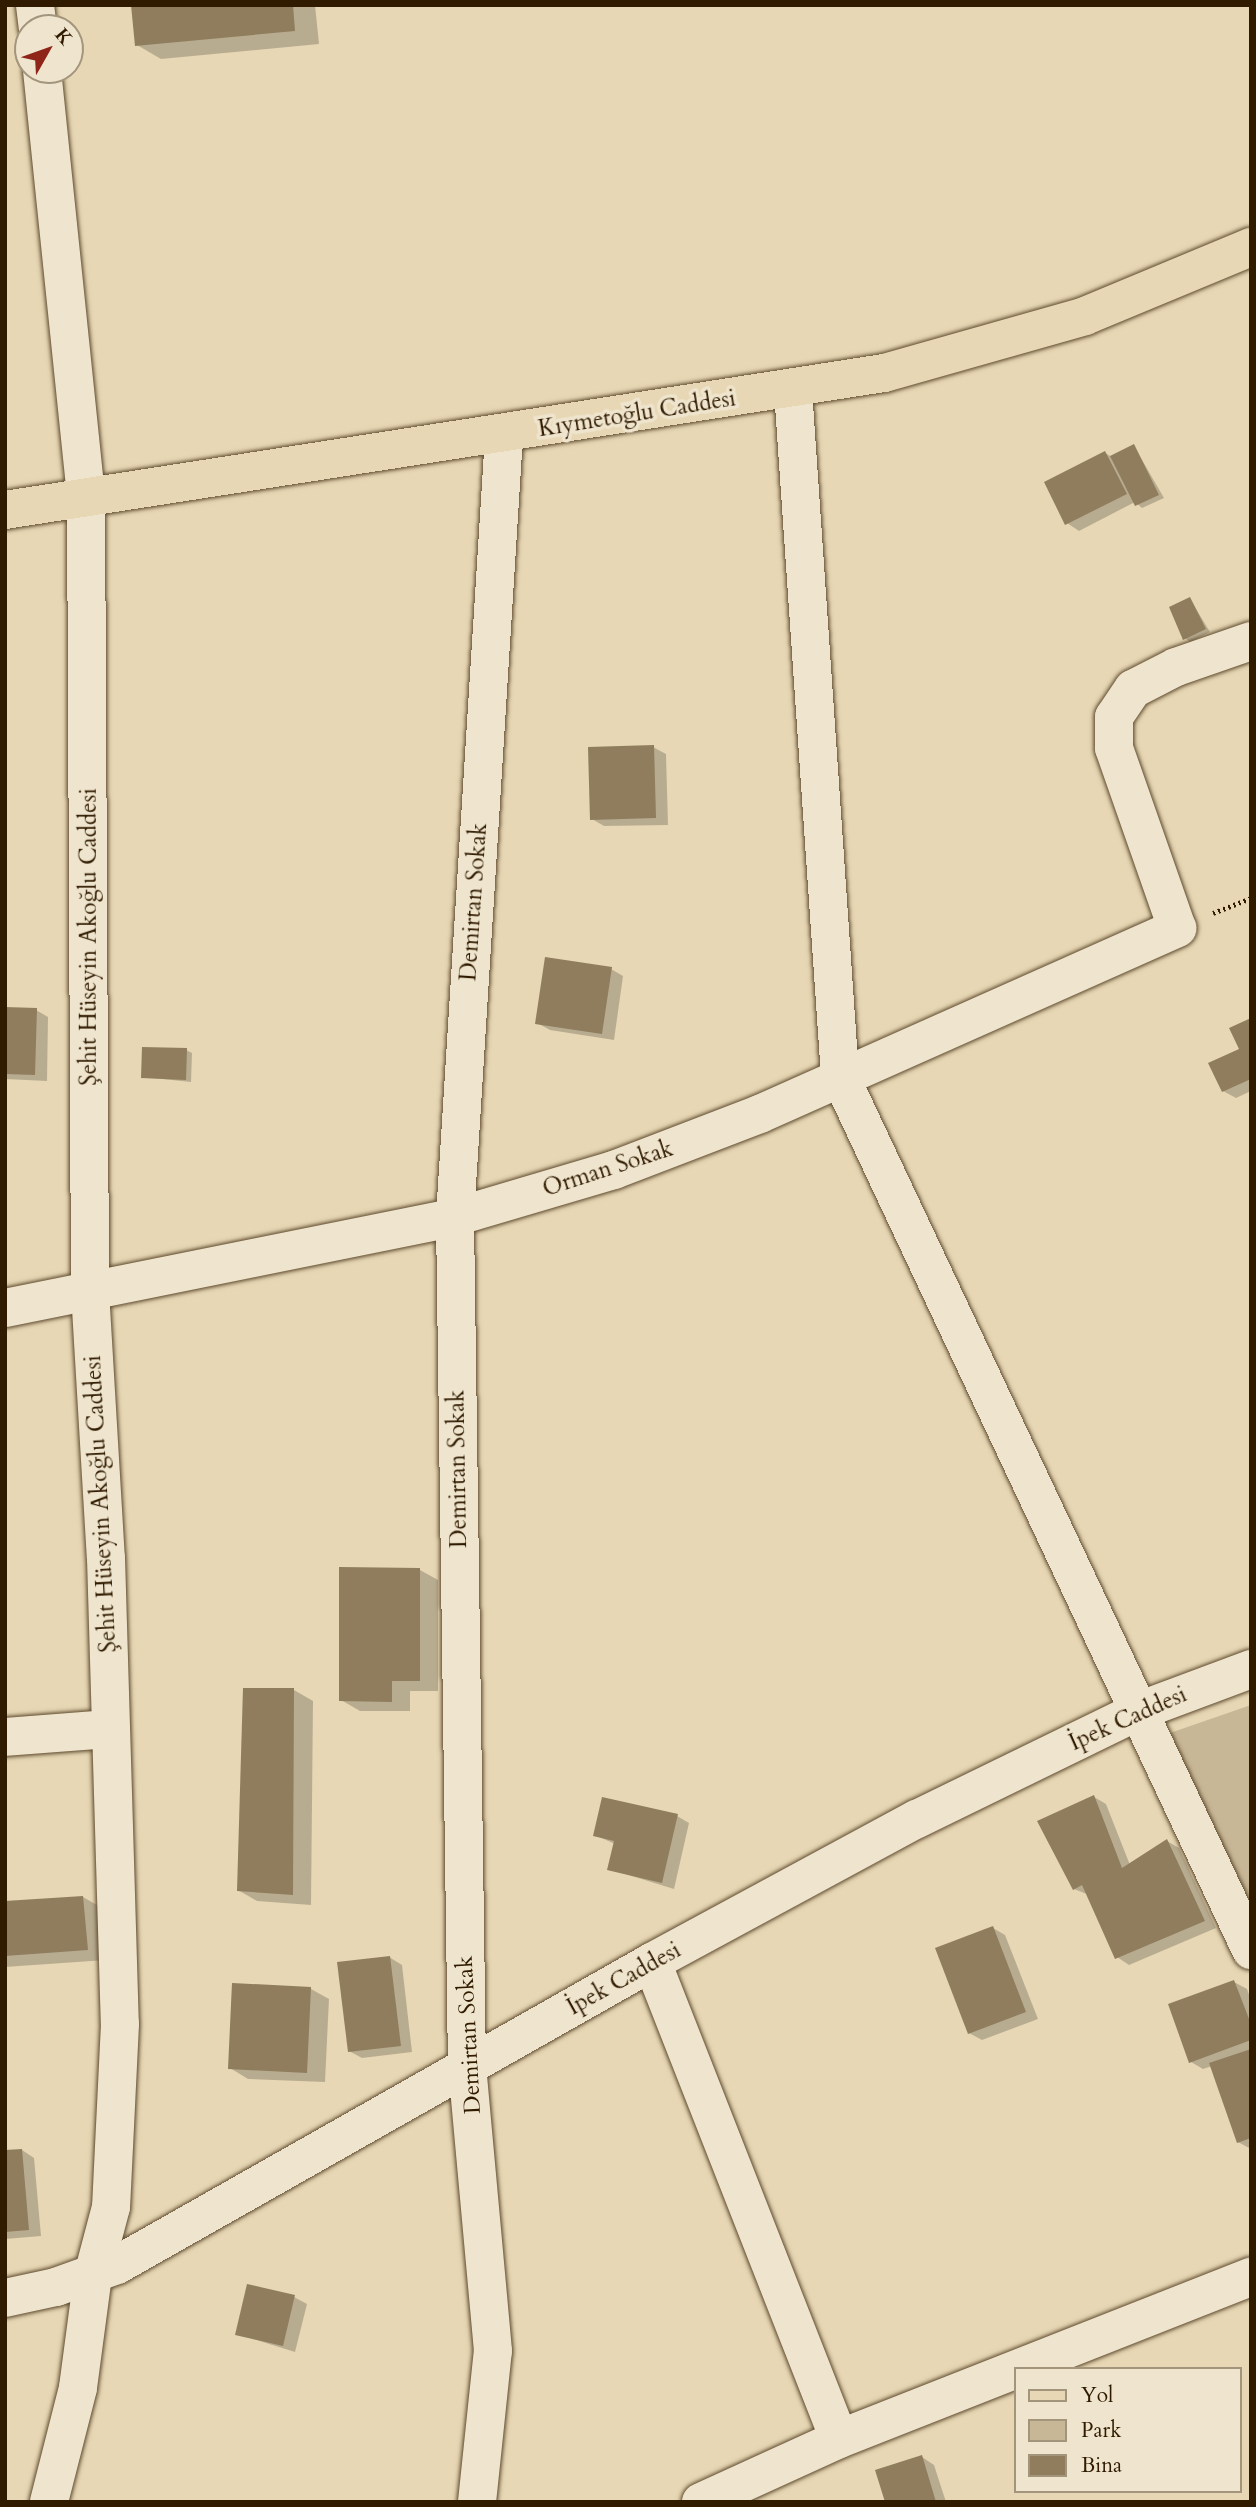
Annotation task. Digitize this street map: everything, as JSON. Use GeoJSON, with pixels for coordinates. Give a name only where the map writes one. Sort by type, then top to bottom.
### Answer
{"type":"FeatureCollection","features":[{"type":"Feature","properties":{"kind":"main road","name":"Kıymetoğlu Caddesi"},"geometry":{"type":"LineString","coordinates":[[5,510],[793,390],[897,369],[1085,316],[1248,257]]}},
{"type":"Feature","properties":{"kind":"street","name":"Şehit Hüseyin Akoğlu Caddesi"},"geometry":{"type":"LineString","coordinates":[[43,84],[86,499],[90,1291],[106,1559],[120,2024],[110,2207],[93,2275],[78,2388],[49,2502]]}},
{"type":"Feature","properties":{"kind":"street"},"geometry":{"type":"LineString","coordinates":[[793,390],[840,1076],[1136,1712],[1251,1950]]}},
{"type":"Feature","properties":{"kind":"street","name":"Demirtan Sokak"},"geometry":{"type":"LineString","coordinates":[[477,2502],[493,2351],[467,2067],[454,1217],[504,435]]}},
{"type":"Feature","properties":{"kind":"street","name":"Orman Sokak"},"geometry":{"type":"LineString","coordinates":[[5,1308],[454,1217],[614,1170],[760,1114],[840,1076],[1177,928],[1114,748],[1114,717],[1133,690],[1176,667],[1251,641]]}},
{"type":"Feature","properties":{"kind":"street","name":"İpek Caddesi"},"geometry":{"type":"LineString","coordinates":[[5,2298],[93,2275],[652,1962],[942,1806],[1136,1712],[1251,1669]]}},
{"type":"Feature","properties":{"kind":"street"},"geometry":{"type":"LineString","coordinates":[[5,1737],[110,1729]]}},
{"type":"Feature","properties":{"kind":"street"},"geometry":{"type":"LineString","coordinates":[[652,1962],[839,2439]]}},
{"type":"Feature","properties":{"kind":"street"},"geometry":{"type":"LineString","coordinates":[[1022,2367],[1251,2277]]}},
{"type":"Feature","properties":{"kind":"street"},"geometry":{"type":"LineString","coordinates":[[701,2502],[839,2439],[1014,2370]]}},
{"type":"Feature","properties":{"kind":"green space"},"geometry":{"type":"Polygon","coordinates":[[[1251,1705],[1251,1911],[1170,1733],[1251,1705]]]}},
{"type":"Feature","properties":{"kind":"building"},"geometry":{"type":"Polygon","coordinates":[[[131,5],[293,5],[295,31],[135,46],[131,5]]]}},
{"type":"Feature","properties":{"kind":"building"},"geometry":{"type":"Polygon","coordinates":[[[1134,444],[1159,495],[1135,506],[1110,456],[1134,444]]]}},
{"type":"Feature","properties":{"kind":"building"},"geometry":{"type":"Polygon","coordinates":[[[1105,451],[1127,494],[1065,525],[1044,482],[1105,451]]]}},
{"type":"Feature","properties":{"kind":"building"},"geometry":{"type":"Polygon","coordinates":[[[1190,597],[1206,629],[1183,640],[1169,607],[1190,597]]]}},
{"type":"Feature","properties":{"kind":"building"},"geometry":{"type":"Polygon","coordinates":[[[654,745],[656,818],[590,820],[588,747],[654,745]]]}},
{"type":"Feature","properties":{"kind":"building"},"geometry":{"type":"Polygon","coordinates":[[[545,957],[612,967],[602,1034],[535,1024],[545,957]]]}},
{"type":"Feature","properties":{"kind":"building"},"geometry":{"type":"Polygon","coordinates":[[[5,1007],[37,1008],[35,1075],[5,1074],[5,1007]]]}},
{"type":"Feature","properties":{"kind":"building"},"geometry":{"type":"Polygon","coordinates":[[[1251,1018],[1251,1079],[1222,1092],[1208,1063],[1239,1049],[1229,1028],[1251,1018]]]}},
{"type":"Feature","properties":{"kind":"building"},"geometry":{"type":"Polygon","coordinates":[[[142,1047],[187,1048],[186,1080],[141,1078],[142,1047]]]}},
{"type":"Feature","properties":{"kind":"building"},"geometry":{"type":"Polygon","coordinates":[[[339,1567],[420,1568],[420,1681],[392,1681],[392,1702],[339,1701],[339,1567]]]}},
{"type":"Feature","properties":{"kind":"building"},"geometry":{"type":"Polygon","coordinates":[[[243,1688],[294,1688],[293,1895],[237,1891],[243,1688]]]}},
{"type":"Feature","properties":{"kind":"building"},"geometry":{"type":"Polygon","coordinates":[[[1094,1795],[1122,1868],[1167,1839],[1205,1921],[1115,1959],[1082,1885],[1073,1890],[1037,1821],[1094,1795]]]}},
{"type":"Feature","properties":{"kind":"building"},"geometry":{"type":"Polygon","coordinates":[[[602,1797],[678,1814],[662,1883],[607,1870],[614,1841],[593,1836],[602,1797]]]}},
{"type":"Feature","properties":{"kind":"building"},"geometry":{"type":"Polygon","coordinates":[[[83,1896],[88,1950],[5,1956],[5,1901],[83,1896]]]}},
{"type":"Feature","properties":{"kind":"building"},"geometry":{"type":"Polygon","coordinates":[[[993,1926],[1026,2012],[968,2034],[935,1948],[993,1926]]]}},
{"type":"Feature","properties":{"kind":"building"},"geometry":{"type":"Polygon","coordinates":[[[390,1956],[401,2046],[348,2052],[337,1962],[390,1956]]]}},
{"type":"Feature","properties":{"kind":"building"},"geometry":{"type":"Polygon","coordinates":[[[1234,1980],[1251,2024],[1251,2040],[1189,2063],[1168,2004],[1234,1980]]]}},
{"type":"Feature","properties":{"kind":"building"},"geometry":{"type":"Polygon","coordinates":[[[232,1983],[311,1987],[307,2073],[228,2069],[232,1983]]]}},
{"type":"Feature","properties":{"kind":"building"},"geometry":{"type":"Polygon","coordinates":[[[1251,2049],[1251,2138],[1237,2143],[1209,2063],[1251,2049]]]}},
{"type":"Feature","properties":{"kind":"building"},"geometry":{"type":"Polygon","coordinates":[[[22,2149],[29,2230],[5,2232],[5,2150],[22,2149]]]}},
{"type":"Feature","properties":{"kind":"building"},"geometry":{"type":"Polygon","coordinates":[[[247,2284],[295,2295],[283,2346],[235,2335],[247,2284]]]}},
{"type":"Feature","properties":{"kind":"building"},"geometry":{"type":"Polygon","coordinates":[[[922,2455],[936,2502],[885,2502],[875,2470],[922,2455]]]}}]}
